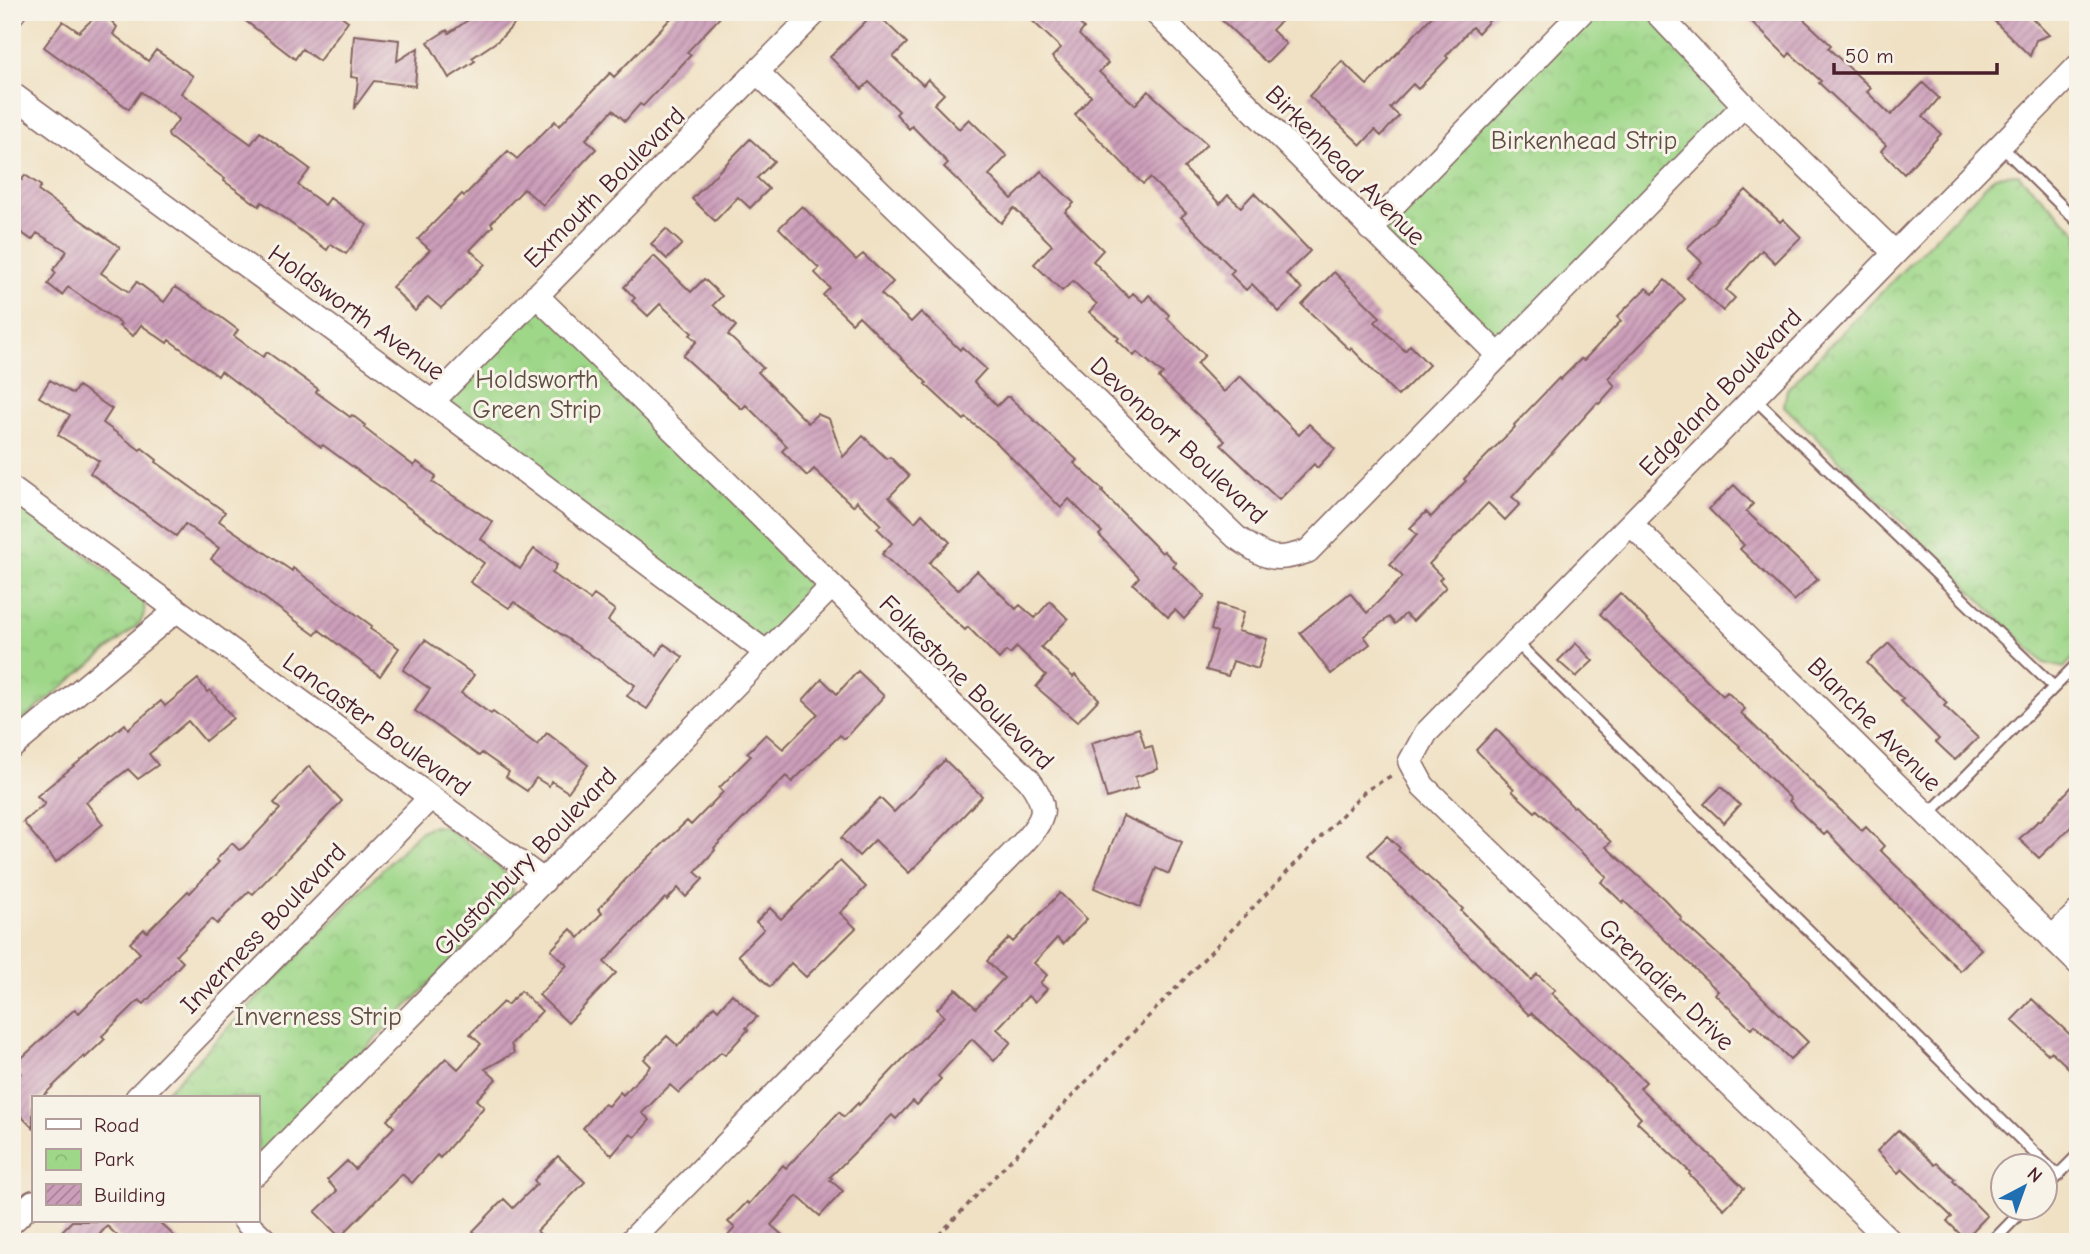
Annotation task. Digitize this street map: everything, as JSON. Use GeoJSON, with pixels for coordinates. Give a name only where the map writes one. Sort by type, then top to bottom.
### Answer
{"type":"FeatureCollection","features":[{"type":"Feature","properties":{"kind":"street","name":"Exmouth Boulevard"},"geometry":{"type":"LineString","coordinates":[[432,402],[816,12]]}},
{"type":"Feature","properties":{"kind":"street","name":"Birkenhead Avenue"},"geometry":{"type":"LineString","coordinates":[[1155,12],[1499,356]]}},
{"type":"Feature","properties":{"kind":"street"},"geometry":{"type":"LineString","coordinates":[[1370,229],[1582,12]]}},
{"type":"Feature","properties":{"kind":"street"},"geometry":{"type":"LineString","coordinates":[[1656,12],[1744,105],[1894,252]]}},
{"type":"Feature","properties":{"kind":"street","name":"Edgeland Boulevard"},"geometry":{"type":"LineString","coordinates":[[1410,762],[1426,733],[2078,66]]}},
{"type":"Feature","properties":{"kind":"street","name":"Devonport Boulevard"},"geometry":{"type":"LineString","coordinates":[[758,72],[1236,537],[1264,556],[1287,558],[1308,551],[1744,105]]}},
{"type":"Feature","properties":{"kind":"street","name":"Holdsworth Avenue"},"geometry":{"type":"LineString","coordinates":[[12,93],[767,653]]}},
{"type":"Feature","properties":{"kind":"street","name":"Folkestone Boulevard"},"geometry":{"type":"LineString","coordinates":[[536,295],[1029,780],[1041,796],[1043,810],[1041,822],[1023,843],[630,1242]]}},
{"type":"Feature","properties":{"kind":"street","name":"Lancaster Boulevard"},"geometry":{"type":"LineString","coordinates":[[12,489],[544,881]]}},
{"type":"Feature","properties":{"kind":"street","name":"Blanche Avenue"},"geometry":{"type":"LineString","coordinates":[[1632,524],[2078,963]]}},
{"type":"Feature","properties":{"kind":"street","name":"Glastonbury Boulevard"},"geometry":{"type":"LineString","coordinates":[[259,1171],[831,587]]}},
{"type":"Feature","properties":{"kind":"street"},"geometry":{"type":"LineString","coordinates":[[12,747],[177,611]]}},
{"type":"Feature","properties":{"kind":"street","name":"Grenadier Drive"},"geometry":{"type":"LineString","coordinates":[[1410,762],[1423,786],[1891,1242]]}},
{"type":"Feature","properties":{"kind":"street","name":"Inverness Boulevard"},"geometry":{"type":"LineString","coordinates":[[139,1096],[429,798]]}},
{"type":"Feature","properties":{"kind":"street"},"geometry":{"type":"LineString","coordinates":[[2052,938],[2078,912]]}},
{"type":"Feature","properties":{"kind":"street"},"geometry":{"type":"LineString","coordinates":[[12,1222],[32,1203]]}},
{"type":"Feature","properties":{"kind":"street"},"geometry":{"type":"LineString","coordinates":[[246,1222],[267,1242]]}},
{"type":"Feature","properties":{"kind":"lane"},"geometry":{"type":"LineString","coordinates":[[2001,146],[2078,222]]}},
{"type":"Feature","properties":{"kind":"lane"},"geometry":{"type":"LineString","coordinates":[[1753,397],[2054,687]]}},
{"type":"Feature","properties":{"kind":"lane"},"geometry":{"type":"LineString","coordinates":[[1516,642],[2034,1152]]}},
{"type":"Feature","properties":{"kind":"lane"},"geometry":{"type":"LineString","coordinates":[[1928,815],[2078,663]]}},
{"type":"Feature","properties":{"kind":"lane"},"geometry":{"type":"LineString","coordinates":[[2058,1176],[2078,1155]]}},
{"type":"Feature","properties":{"kind":"lane"},"geometry":{"type":"LineString","coordinates":[[1992,1242],[2012,1222]]}},
{"type":"Feature","properties":{"kind":"path"},"geometry":{"type":"LineString","coordinates":[[932,1242],[1365,791],[1383,782],[1410,762]]}},
{"type":"Feature","properties":{"kind":"green space","name":"Birkenhead Strip"},"geometry":{"type":"Polygon","coordinates":[[[1582,12],[1656,12],[1744,105],[1499,356],[1370,229],[1582,12]]]}},
{"type":"Feature","properties":{"kind":"green space"},"geometry":{"type":"Polygon","coordinates":[[[2018,174],[2078,233],[2078,653],[2064,668],[2044,663],[1784,406],[1787,389],[1995,176],[2018,174]]]}},
{"type":"Feature","properties":{"kind":"green space","name":"Holdsworth Green Strip"},"geometry":{"type":"Polygon","coordinates":[[[536,295],[831,587],[767,653],[432,402],[536,295]]]}},
{"type":"Feature","properties":{"kind":"green space"},"geometry":{"type":"Polygon","coordinates":[[[12,499],[143,598],[145,609],[138,625],[12,729],[12,499]]]}},
{"type":"Feature","properties":{"kind":"green space","name":"Inverness Strip"},"geometry":{"type":"Polygon","coordinates":[[[431,826],[445,827],[498,865],[511,880],[513,893],[506,906],[259,1157],[259,1096],[162,1096],[418,833],[431,826]]]}},
{"type":"Feature","properties":{"kind":"building"},"geometry":{"type":"Polygon","coordinates":[[[234,12],[336,12],[348,21],[319,61],[302,49],[295,59],[234,12]]]}},
{"type":"Feature","properties":{"kind":"building"},"geometry":{"type":"Polygon","coordinates":[[[480,12],[526,12],[499,40],[472,58],[475,61],[449,78],[428,42],[447,30],[449,33],[480,12]]]}},
{"type":"Feature","properties":{"kind":"building"},"geometry":{"type":"Polygon","coordinates":[[[677,12],[725,12],[687,52],[691,55],[643,106],[640,104],[625,121],[613,110],[586,139],[596,149],[543,205],[524,189],[491,223],[493,226],[470,250],[485,264],[452,298],[441,308],[428,297],[415,311],[392,287],[430,250],[418,239],[508,151],[517,159],[555,121],[559,126],[610,73],[614,77],[677,12]]]}},
{"type":"Feature","properties":{"kind":"building"},"geometry":{"type":"Polygon","coordinates":[[[875,12],[907,43],[893,57],[923,85],[928,79],[944,94],[934,104],[959,129],[969,119],[1007,156],[989,175],[1012,199],[1041,171],[1074,203],[1065,212],[1103,250],[1093,261],[1129,298],[1133,293],[1143,302],[1149,295],[1169,315],[1167,318],[1205,355],[1197,364],[1224,392],[1240,376],[1299,435],[1309,424],[1335,449],[1317,468],[1314,464],[1279,500],[1221,445],[1225,441],[1159,378],[1163,374],[1137,352],[1134,356],[1117,340],[1119,338],[1089,312],[1097,304],[1073,281],[1062,291],[1034,264],[1052,245],[1014,208],[1001,223],[944,167],[948,163],[912,126],[909,129],[896,114],[899,111],[869,82],[862,89],[830,57],[875,12]]]}},
{"type":"Feature","properties":{"kind":"building"},"geometry":{"type":"Polygon","coordinates":[[[1023,12],[1068,12],[1084,28],[1079,35],[1108,63],[1099,72],[1135,105],[1148,91],[1207,144],[1184,168],[1220,204],[1228,195],[1241,207],[1254,193],[1310,251],[1286,274],[1302,289],[1279,312],[1252,284],[1246,290],[1230,274],[1234,270],[1181,217],[1186,213],[1150,178],[1143,184],[1075,115],[1091,96],[1052,57],[1061,48],[1023,12]]]}},
{"type":"Feature","properties":{"kind":"building"},"geometry":{"type":"Polygon","coordinates":[[[1213,12],[1290,12],[1272,30],[1286,44],[1267,63],[1213,12]]]}},
{"type":"Feature","properties":{"kind":"building"},"geometry":{"type":"Polygon","coordinates":[[[1436,12],[1497,12],[1478,33],[1472,27],[1446,56],[1448,58],[1418,89],[1413,84],[1390,108],[1399,116],[1381,136],[1375,130],[1361,145],[1309,96],[1342,61],[1367,85],[1436,12]]]}},
{"type":"Feature","properties":{"kind":"building"},"geometry":{"type":"Polygon","coordinates":[[[1742,12],[1796,12],[1831,45],[1828,48],[1871,88],[1867,92],[1891,115],[1923,83],[1939,98],[1923,117],[1941,134],[1904,174],[1881,151],[1886,145],[1819,83],[1821,81],[1790,53],[1787,57],[1742,12]]]}},
{"type":"Feature","properties":{"kind":"building"},"geometry":{"type":"Polygon","coordinates":[[[1985,12],[2026,12],[2049,35],[2036,40],[2030,56],[1985,12]]]}},
{"type":"Feature","properties":{"kind":"building"},"geometry":{"type":"Polygon","coordinates":[[[98,14],[105,14],[117,27],[113,34],[148,61],[156,50],[193,76],[181,93],[251,144],[260,132],[310,169],[298,185],[325,205],[330,198],[367,225],[346,254],[331,244],[327,250],[262,202],[259,206],[224,181],[225,179],[169,137],[168,134],[179,119],[141,92],[129,109],[44,47],[63,21],[79,32],[98,14]]]}},
{"type":"Feature","properties":{"kind":"building"},"geometry":{"type":"Polygon","coordinates":[[[354,35],[399,40],[397,61],[418,48],[415,86],[374,81],[355,107],[358,78],[351,77],[354,35]]]}},
{"type":"Feature","properties":{"kind":"building"},"geometry":{"type":"Polygon","coordinates":[[[750,139],[774,161],[757,178],[769,189],[750,208],[738,197],[715,221],[692,199],[750,139]]]}},
{"type":"Feature","properties":{"kind":"building"},"geometry":{"type":"Polygon","coordinates":[[[12,173],[22,180],[25,175],[41,186],[38,191],[120,247],[101,273],[129,292],[137,282],[164,302],[175,287],[207,307],[238,330],[234,336],[263,357],[267,352],[318,389],[316,392],[365,425],[364,428],[414,466],[417,462],[436,476],[432,482],[493,522],[481,539],[520,569],[534,549],[557,565],[552,573],[590,600],[594,595],[615,610],[608,621],[657,655],[664,644],[683,657],[647,709],[627,696],[635,685],[514,602],[509,608],[470,582],[484,563],[323,445],[321,447],[221,371],[218,376],[169,340],[167,343],[141,325],[133,336],[119,326],[121,324],[68,287],[62,295],[48,284],[56,273],[53,270],[67,251],[37,233],[32,240],[12,226],[17,220],[12,217],[12,173]]]}},
{"type":"Feature","properties":{"kind":"building"},"geometry":{"type":"Polygon","coordinates":[[[1746,190],[1780,222],[1783,219],[1801,237],[1775,263],[1762,250],[1726,290],[1735,298],[1723,311],[1687,278],[1702,262],[1687,248],[1746,190]]]}},
{"type":"Feature","properties":{"kind":"building"},"geometry":{"type":"Polygon","coordinates":[[[802,206],[856,260],[863,254],[893,282],[881,294],[911,322],[921,312],[960,350],[962,347],[986,369],[974,382],[997,406],[1009,397],[1077,460],[1074,463],[1162,553],[1164,551],[1176,563],[1173,566],[1205,596],[1184,619],[1175,610],[1168,617],[1133,584],[1139,577],[1099,535],[1102,532],[1069,499],[1061,508],[995,441],[966,418],[964,420],[925,384],[927,383],[859,316],[852,323],[823,295],[830,288],[815,273],[819,268],[779,228],[802,206]]]}},
{"type":"Feature","properties":{"kind":"building"},"geometry":{"type":"Polygon","coordinates":[[[666,229],[682,244],[667,259],[651,244],[666,229]]]}},
{"type":"Feature","properties":{"kind":"building"},"geometry":{"type":"Polygon","coordinates":[[[654,256],[691,292],[704,279],[722,296],[713,305],[736,326],[728,335],[763,368],[758,372],[808,423],[817,414],[829,419],[843,457],[863,436],[909,476],[889,497],[915,522],[922,514],[950,542],[929,563],[958,590],[977,571],[1016,609],[1020,605],[1035,618],[1050,601],[1068,619],[1041,647],[1099,699],[1077,722],[1036,687],[1046,675],[1017,647],[1010,654],[1006,651],[999,659],[968,627],[965,630],[882,554],[892,543],[877,528],[881,525],[857,501],[853,506],[814,469],[807,476],[782,451],[787,446],[746,405],[742,409],[683,356],[697,341],[690,335],[692,333],[660,304],[648,316],[632,301],[635,298],[624,287],[654,256]]]}},
{"type":"Feature","properties":{"kind":"building"},"geometry":{"type":"Polygon","coordinates":[[[1334,272],[1380,317],[1375,322],[1405,351],[1410,345],[1429,365],[1398,396],[1351,348],[1350,350],[1302,305],[1334,272]]]}},
{"type":"Feature","properties":{"kind":"building"},"geometry":{"type":"Polygon","coordinates":[[[1665,280],[1685,299],[1608,378],[1615,386],[1512,497],[1520,504],[1505,520],[1488,503],[1429,564],[1442,577],[1439,580],[1446,587],[1413,621],[1405,614],[1395,624],[1389,617],[1364,636],[1370,644],[1331,674],[1300,633],[1350,593],[1367,613],[1403,577],[1390,564],[1417,535],[1410,528],[1426,512],[1431,517],[1559,378],[1560,380],[1581,359],[1584,360],[1621,321],[1617,317],[1646,288],[1653,294],[1665,280]]]}},
{"type":"Feature","properties":{"kind":"building"},"geometry":{"type":"Polygon","coordinates":[[[50,380],[73,394],[78,386],[112,409],[103,423],[140,450],[142,448],[157,460],[156,462],[225,512],[219,521],[292,571],[293,568],[372,626],[370,629],[399,648],[380,676],[319,630],[315,635],[211,559],[219,548],[185,524],[176,536],[90,473],[99,461],[58,435],[70,415],[39,397],[50,380]]]}},
{"type":"Feature","properties":{"kind":"building"},"geometry":{"type":"Polygon","coordinates":[[[1734,485],[1753,504],[1746,511],[1818,579],[1794,601],[1740,549],[1744,545],[1709,509],[1734,485]]]}},
{"type":"Feature","properties":{"kind":"building"},"geometry":{"type":"Polygon","coordinates":[[[1620,593],[1723,696],[1727,692],[1745,709],[1741,713],[1862,831],[1866,827],[1884,846],[1880,850],[1981,949],[1960,971],[1827,832],[1824,835],[1789,801],[1791,799],[1740,746],[1687,699],[1600,614],[1620,593]]]}},
{"type":"Feature","properties":{"kind":"building"},"geometry":{"type":"Polygon","coordinates":[[[1218,604],[1244,612],[1238,631],[1267,639],[1258,669],[1233,661],[1228,676],[1206,670],[1217,632],[1211,630],[1218,604]]]}},
{"type":"Feature","properties":{"kind":"building"},"geometry":{"type":"Polygon","coordinates":[[[425,640],[474,675],[461,693],[491,714],[493,712],[537,745],[547,733],[588,765],[568,792],[551,781],[549,786],[536,778],[527,791],[506,777],[509,772],[482,753],[479,756],[415,711],[430,689],[403,670],[425,640]]]}},
{"type":"Feature","properties":{"kind":"building"},"geometry":{"type":"Polygon","coordinates":[[[1576,643],[1593,661],[1576,677],[1558,661],[1576,643]]]}},
{"type":"Feature","properties":{"kind":"building"},"geometry":{"type":"Polygon","coordinates":[[[1889,643],[1947,703],[1944,706],[1978,738],[1955,760],[1936,742],[1939,739],[1901,701],[1903,699],[1867,663],[1889,643]]]}},
{"type":"Feature","properties":{"kind":"building"},"geometry":{"type":"Polygon","coordinates":[[[858,671],[884,696],[845,739],[840,735],[792,782],[786,776],[714,848],[695,872],[703,879],[686,897],[678,888],[667,900],[665,898],[604,962],[616,973],[568,1023],[539,995],[567,965],[551,950],[571,929],[579,938],[602,913],[598,909],[626,879],[687,821],[691,825],[723,792],[719,788],[751,756],[747,753],[766,734],[783,749],[818,714],[803,700],[822,679],[837,694],[858,671]]]}},
{"type":"Feature","properties":{"kind":"building"},"geometry":{"type":"Polygon","coordinates":[[[198,679],[233,718],[205,741],[188,721],[149,754],[158,765],[138,779],[128,769],[86,802],[103,824],[56,862],[23,822],[45,804],[37,796],[125,724],[128,729],[161,701],[165,706],[198,679]]]}},
{"type":"Feature","properties":{"kind":"building"},"geometry":{"type":"Polygon","coordinates":[[[1139,728],[1145,748],[1152,746],[1158,769],[1135,777],[1138,788],[1107,798],[1091,743],[1139,728]]]}},
{"type":"Feature","properties":{"kind":"building"},"geometry":{"type":"Polygon","coordinates":[[[1496,729],[1611,842],[1606,847],[1664,899],[1682,918],[1680,920],[1808,1042],[1790,1059],[1755,1025],[1751,1029],[1715,994],[1718,991],[1601,882],[1607,877],[1537,810],[1535,812],[1512,791],[1514,789],[1476,750],[1496,729]]]}},
{"type":"Feature","properties":{"kind":"building"},"geometry":{"type":"Polygon","coordinates":[[[945,760],[982,796],[909,873],[875,840],[859,856],[841,838],[880,798],[894,812],[945,760]]]}},
{"type":"Feature","properties":{"kind":"building"},"geometry":{"type":"Polygon","coordinates":[[[309,766],[342,801],[253,894],[249,891],[217,924],[212,919],[176,955],[183,962],[144,1004],[139,1000],[102,1036],[105,1039],[43,1096],[32,1096],[32,1127],[12,1107],[12,1081],[21,1073],[14,1065],[75,1009],[79,1013],[140,953],[130,943],[144,929],[147,932],[188,891],[190,893],[219,862],[216,860],[232,843],[239,850],[243,848],[280,809],[274,803],[309,766]]]}},
{"type":"Feature","properties":{"kind":"building"},"geometry":{"type":"Polygon","coordinates":[[[2078,780],[2078,820],[2039,858],[2019,839],[2040,821],[2078,780]]]}},
{"type":"Feature","properties":{"kind":"building"},"geometry":{"type":"Polygon","coordinates":[[[1721,787],[1740,805],[1724,823],[1704,804],[1721,787]]]}},
{"type":"Feature","properties":{"kind":"building"},"geometry":{"type":"Polygon","coordinates":[[[1123,816],[1182,842],[1169,874],[1156,868],[1140,907],[1094,888],[1123,816]]]}},
{"type":"Feature","properties":{"kind":"building"},"geometry":{"type":"Polygon","coordinates":[[[1387,836],[1400,848],[1398,850],[1463,909],[1461,911],[1531,980],[1537,974],[1555,990],[1551,993],[1646,1082],[1640,1088],[1744,1188],[1724,1209],[1690,1172],[1637,1122],[1641,1118],[1610,1085],[1531,1013],[1529,1015],[1368,855],[1387,836]]]}},
{"type":"Feature","properties":{"kind":"building"},"geometry":{"type":"Polygon","coordinates":[[[840,861],[866,887],[840,913],[856,928],[806,977],[791,963],[770,987],[738,955],[764,929],[756,922],[770,908],[781,919],[840,861]]]}},
{"type":"Feature","properties":{"kind":"building"},"geometry":{"type":"Polygon","coordinates":[[[1060,893],[1087,919],[1063,944],[1057,938],[1034,963],[1047,975],[1040,983],[1047,989],[1035,1002],[1028,996],[997,1029],[1011,1042],[994,1061],[972,1039],[938,1076],[941,1079],[917,1105],[913,1101],[896,1119],[892,1115],[830,1177],[843,1191],[820,1216],[797,1196],[771,1225],[790,1242],[722,1242],[735,1228],[728,1222],[747,1202],[749,1204],[783,1165],[786,1168],[839,1112],[844,1117],[858,1103],[859,1105],[944,1016],[937,1009],[956,989],[976,1008],[1004,978],[987,961],[1009,938],[1013,942],[1060,893]]]}},
{"type":"Feature","properties":{"kind":"building"},"geometry":{"type":"Polygon","coordinates":[[[521,991],[542,1011],[511,1044],[514,1053],[485,1069],[496,1079],[476,1100],[484,1107],[440,1158],[437,1155],[412,1183],[402,1174],[340,1237],[315,1212],[337,1191],[327,1180],[347,1161],[355,1169],[394,1127],[387,1120],[446,1058],[458,1069],[481,1044],[470,1034],[503,1002],[507,1005],[521,991]]]}},
{"type":"Feature","properties":{"kind":"building"},"geometry":{"type":"Polygon","coordinates":[[[732,994],[757,1017],[746,1028],[748,1030],[725,1055],[721,1052],[679,1093],[670,1085],[642,1113],[650,1120],[635,1137],[630,1134],[612,1155],[583,1128],[604,1104],[608,1106],[620,1092],[623,1095],[651,1066],[644,1059],[667,1036],[678,1046],[714,1006],[718,1010],[732,994]]]}},
{"type":"Feature","properties":{"kind":"building"},"geometry":{"type":"Polygon","coordinates":[[[2032,999],[2078,1042],[2078,1077],[2051,1051],[2048,1054],[2012,1020],[2032,999]]]}},
{"type":"Feature","properties":{"kind":"building"},"geometry":{"type":"Polygon","coordinates":[[[1898,1130],[1935,1165],[1937,1163],[1955,1179],[1953,1181],[1987,1216],[1965,1239],[1947,1221],[1952,1217],[1902,1169],[1898,1173],[1877,1151],[1898,1130]]]}},
{"type":"Feature","properties":{"kind":"building"},"geometry":{"type":"Polygon","coordinates":[[[558,1156],[585,1182],[537,1231],[548,1242],[483,1242],[473,1231],[504,1199],[513,1208],[537,1184],[534,1180],[558,1156]]]}},
{"type":"Feature","properties":{"kind":"building"},"geometry":{"type":"Polygon","coordinates":[[[71,1222],[159,1222],[181,1242],[124,1242],[107,1226],[93,1242],[51,1242],[71,1222]]]}}]}
